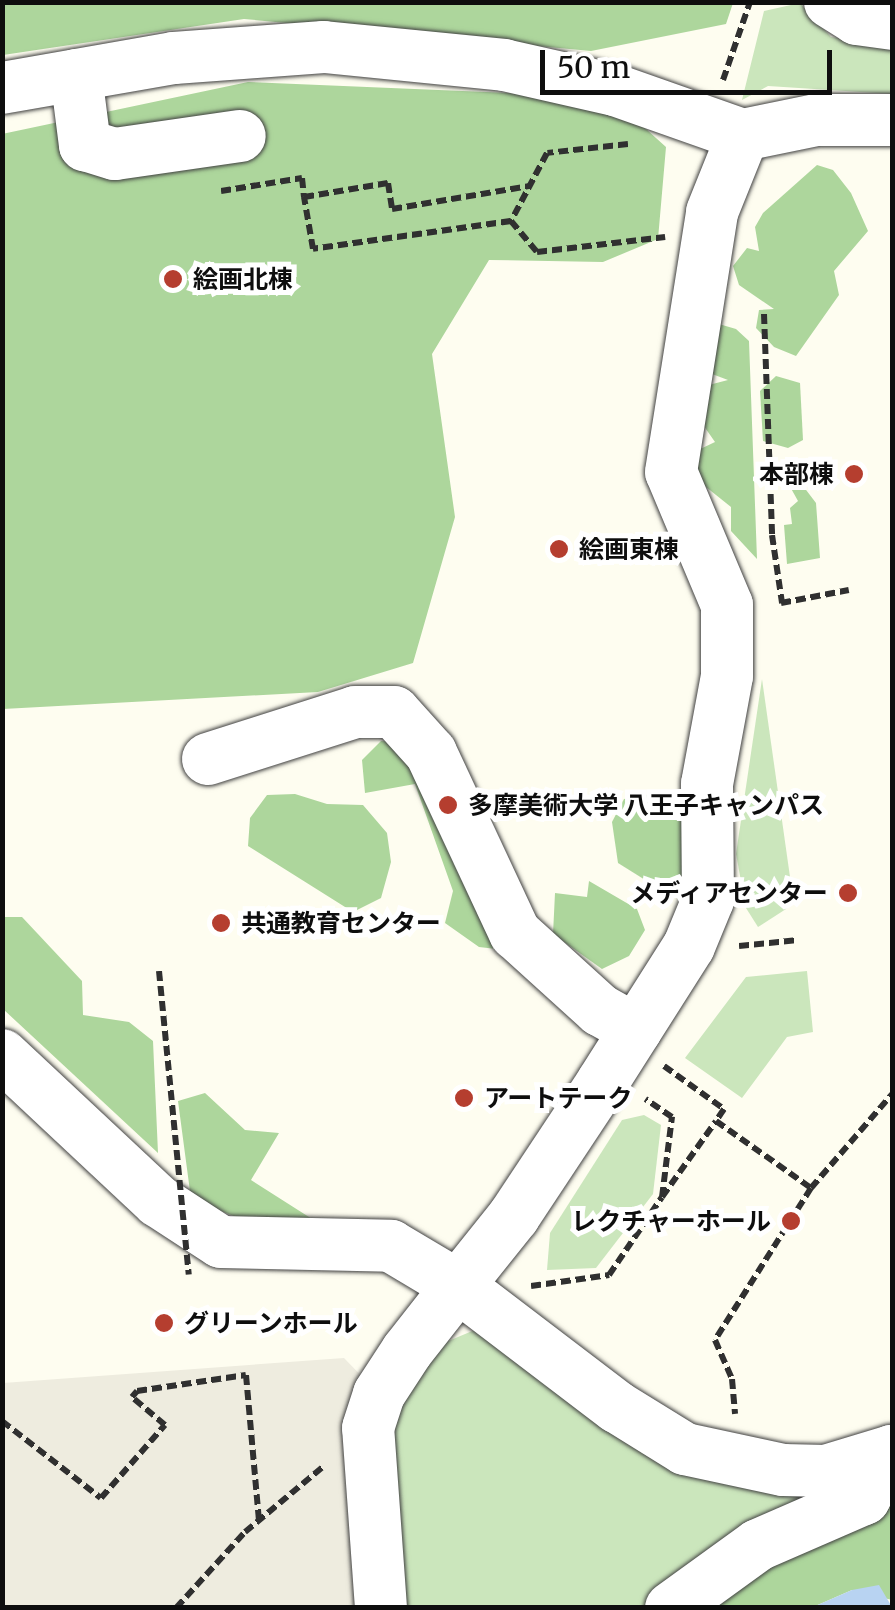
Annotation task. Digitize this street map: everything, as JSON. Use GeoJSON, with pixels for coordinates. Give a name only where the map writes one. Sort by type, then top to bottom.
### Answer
{"type":"FeatureCollection","features":[{"type":"Feature","properties":{"kind":"lane"},"geometry":{"type":"LineString","coordinates":[[830,2],[857,20],[892,24]]}},
{"type":"Feature","properties":{"kind":"lane"},"geometry":{"type":"LineString","coordinates":[[2,88],[174,58],[305,48],[416,52],[615,90],[743,136],[817,120],[892,120]]}},
{"type":"Feature","properties":{"kind":"lane"},"geometry":{"type":"LineString","coordinates":[[76,75],[85,145],[115,154],[240,136]]}},
{"type":"Feature","properties":{"kind":"lane"},"geometry":{"type":"LineString","coordinates":[[381,1608],[368,1428],[388,1380],[514,1216],[689,946],[708,900],[707,784],[727,676],[726,606],[671,472],[712,212],[743,136]]}},
{"type":"Feature","properties":{"kind":"lane"},"geometry":{"type":"LineString","coordinates":[[208,758],[355,712],[394,712],[431,753],[516,933],[600,1010],[636,1030]]}},
{"type":"Feature","properties":{"kind":"lane"},"geometry":{"type":"LineString","coordinates":[[2,1055],[158,1201],[221,1242],[391,1246],[458,1286],[617,1408],[685,1449],[783,1470],[826,1471],[892,1451]]}},
{"type":"Feature","properties":{"kind":"lane"},"geometry":{"type":"LineString","coordinates":[[672,1608],[758,1545],[864,1499],[892,1451]]}},
{"type":"Feature","properties":{"kind":"path"},"geometry":{"type":"LineString","coordinates":[[720,86],[750,2]]}},
{"type":"Feature","properties":{"kind":"path"},"geometry":{"type":"LineString","coordinates":[[511,220],[547,153],[638,142]]}},
{"type":"Feature","properties":{"kind":"path"},"geometry":{"type":"LineString","coordinates":[[221,192],[302,178],[313,249],[511,220]]}},
{"type":"Feature","properties":{"kind":"path"},"geometry":{"type":"LineString","coordinates":[[304,197],[388,182],[392,209],[530,186]]}},
{"type":"Feature","properties":{"kind":"path"},"geometry":{"type":"LineString","coordinates":[[511,220],[538,252],[681,235]]}},
{"type":"Feature","properties":{"kind":"path"},"geometry":{"type":"LineString","coordinates":[[764,314],[772,534],[782,602]]}},
{"type":"Feature","properties":{"kind":"path"},"geometry":{"type":"LineString","coordinates":[[771,604],[849,590]]}},
{"type":"Feature","properties":{"kind":"path"},"geometry":{"type":"LineString","coordinates":[[760,944],[798,940]]}},
{"type":"Feature","properties":{"kind":"path"},"geometry":{"type":"LineString","coordinates":[[160,972],[189,1275]]}},
{"type":"Feature","properties":{"kind":"path"},"geometry":{"type":"LineString","coordinates":[[531,1286],[609,1275],[716,1121],[724,1109],[676,1076]]}},
{"type":"Feature","properties":{"kind":"path"},"geometry":{"type":"LineString","coordinates":[[631,1090],[672,1117],[662,1197]]}},
{"type":"Feature","properties":{"kind":"path"},"geometry":{"type":"LineString","coordinates":[[736,1430],[732,1380],[715,1340],[810,1188],[892,1094]]}},
{"type":"Feature","properties":{"kind":"path"},"geometry":{"type":"LineString","coordinates":[[716,1121],[810,1188]]}},
{"type":"Feature","properties":{"kind":"path"},"geometry":{"type":"LineString","coordinates":[[2,1422],[101,1498],[165,1425],[132,1397],[137,1390],[246,1375],[259,1520]]}},
{"type":"Feature","properties":{"kind":"path"},"geometry":{"type":"LineString","coordinates":[[176,1608],[259,1520],[368,1428]]}},
{"type":"Feature","properties":{"kind":"green space"},"geometry":{"type":"Polygon","coordinates":[[[3,3],[733,3],[726,24],[591,51],[244,19],[3,55],[3,3]]]}},
{"type":"Feature","properties":{"kind":"green space"},"geometry":{"type":"Polygon","coordinates":[[[800,3],[831,37],[892,46],[892,94],[768,86],[742,100],[764,11],[800,3]]]}},
{"type":"Feature","properties":{"kind":"green space"},"geometry":{"type":"Polygon","coordinates":[[[248,82],[556,95],[626,111],[666,147],[658,239],[603,262],[489,260],[432,354],[455,517],[413,663],[318,692],[3,709],[2,134],[248,82]]]}},
{"type":"Feature","properties":{"kind":"green space"},"geometry":{"type":"Polygon","coordinates":[[[817,165],[833,170],[851,193],[868,231],[834,271],[839,295],[796,356],[774,347],[756,328],[759,310],[774,309],[739,285],[733,266],[747,248],[759,251],[755,227],[763,213],[817,165]]]}},
{"type":"Feature","properties":{"kind":"green space"},"geometry":{"type":"Polygon","coordinates":[[[712,322],[736,329],[749,341],[757,559],[731,531],[731,507],[696,479],[694,452],[715,442],[692,409],[701,387],[728,380],[704,371],[712,322]]]}},
{"type":"Feature","properties":{"kind":"green space"},"geometry":{"type":"Polygon","coordinates":[[[776,376],[800,383],[803,440],[788,448],[763,441],[760,391],[776,376]]]}},
{"type":"Feature","properties":{"kind":"green space"},"geometry":{"type":"Polygon","coordinates":[[[797,478],[816,503],[820,558],[787,564],[784,525],[792,524],[790,508],[798,501],[788,483],[797,478]]]}},
{"type":"Feature","properties":{"kind":"green space"},"geometry":{"type":"Polygon","coordinates":[[[762,679],[792,891],[786,909],[758,927],[746,908],[736,854],[762,679]]]}},
{"type":"Feature","properties":{"kind":"green space"},"geometry":{"type":"Polygon","coordinates":[[[381,741],[397,742],[505,950],[479,947],[445,923],[453,891],[415,784],[365,793],[362,760],[381,741]]]}},
{"type":"Feature","properties":{"kind":"green space"},"geometry":{"type":"Polygon","coordinates":[[[678,789],[698,790],[694,874],[650,883],[618,863],[612,822],[624,799],[678,789]]]}},
{"type":"Feature","properties":{"kind":"green space"},"geometry":{"type":"Polygon","coordinates":[[[295,794],[327,804],[363,805],[387,833],[391,862],[381,898],[353,912],[248,846],[250,818],[267,795],[295,794]]]}},
{"type":"Feature","properties":{"kind":"green space"},"geometry":{"type":"Polygon","coordinates":[[[589,881],[637,909],[645,930],[629,956],[602,969],[553,934],[555,893],[587,897],[589,881]]]}},
{"type":"Feature","properties":{"kind":"green space"},"geometry":{"type":"Polygon","coordinates":[[[2,917],[22,917],[82,981],[83,1015],[129,1022],[153,1041],[158,1153],[3,1009],[2,917]]]}},
{"type":"Feature","properties":{"kind":"green space"},"geometry":{"type":"Polygon","coordinates":[[[807,971],[813,1032],[787,1037],[742,1098],[685,1058],[746,977],[807,971]]]}},
{"type":"Feature","properties":{"kind":"green space"},"geometry":{"type":"Polygon","coordinates":[[[205,1093],[245,1130],[279,1133],[251,1180],[320,1224],[251,1223],[191,1199],[178,1101],[205,1093]]]}},
{"type":"Feature","properties":{"kind":"green space"},"geometry":{"type":"Polygon","coordinates":[[[644,1115],[661,1125],[653,1194],[596,1268],[547,1270],[550,1233],[622,1120],[644,1115]]]}},
{"type":"Feature","properties":{"kind":"green space"},"geometry":{"type":"Polygon","coordinates":[[[477,1329],[816,1488],[646,1607],[405,1607],[377,1446],[439,1345],[477,1329]]]}},
{"type":"Feature","properties":{"kind":"green space"},"geometry":{"type":"Polygon","coordinates":[[[892,1494],[892,1600],[852,1590],[813,1607],[697,1608],[892,1494]]]}},
{"type":"Feature","properties":{"kind":"shaded area"},"geometry":{"type":"Polygon","coordinates":[[[344,1358],[379,1394],[384,1607],[3,1608],[3,1383],[344,1358]]]}},
{"type":"Feature","properties":{"kind":"water"},"geometry":{"type":"Polygon","coordinates":[[[879,1585],[892,1607],[813,1607],[852,1590],[879,1585]]]}},
{"type":"Feature","properties":{"kind":"place","name":"絵画北棟"},"geometry":{"type":"Point","coordinates":[173,279]}},
{"type":"Feature","properties":{"kind":"place","name":"本部棟"},"geometry":{"type":"Point","coordinates":[854,474]}},
{"type":"Feature","properties":{"kind":"place","name":"絵画東棟"},"geometry":{"type":"Point","coordinates":[559,549]}},
{"type":"Feature","properties":{"kind":"place","name":"多摩美術大学 八王子キャンパス"},"geometry":{"type":"Point","coordinates":[448,805]}},
{"type":"Feature","properties":{"kind":"place","name":"メディアセンター"},"geometry":{"type":"Point","coordinates":[848,893]}},
{"type":"Feature","properties":{"kind":"place","name":"共通教育センター"},"geometry":{"type":"Point","coordinates":[221,923]}},
{"type":"Feature","properties":{"kind":"place","name":"アートテーク"},"geometry":{"type":"Point","coordinates":[464,1098]}},
{"type":"Feature","properties":{"kind":"place","name":"レクチャーホール"},"geometry":{"type":"Point","coordinates":[791,1221]}},
{"type":"Feature","properties":{"kind":"place","name":"グリーンホール"},"geometry":{"type":"Point","coordinates":[164,1323]}}]}
